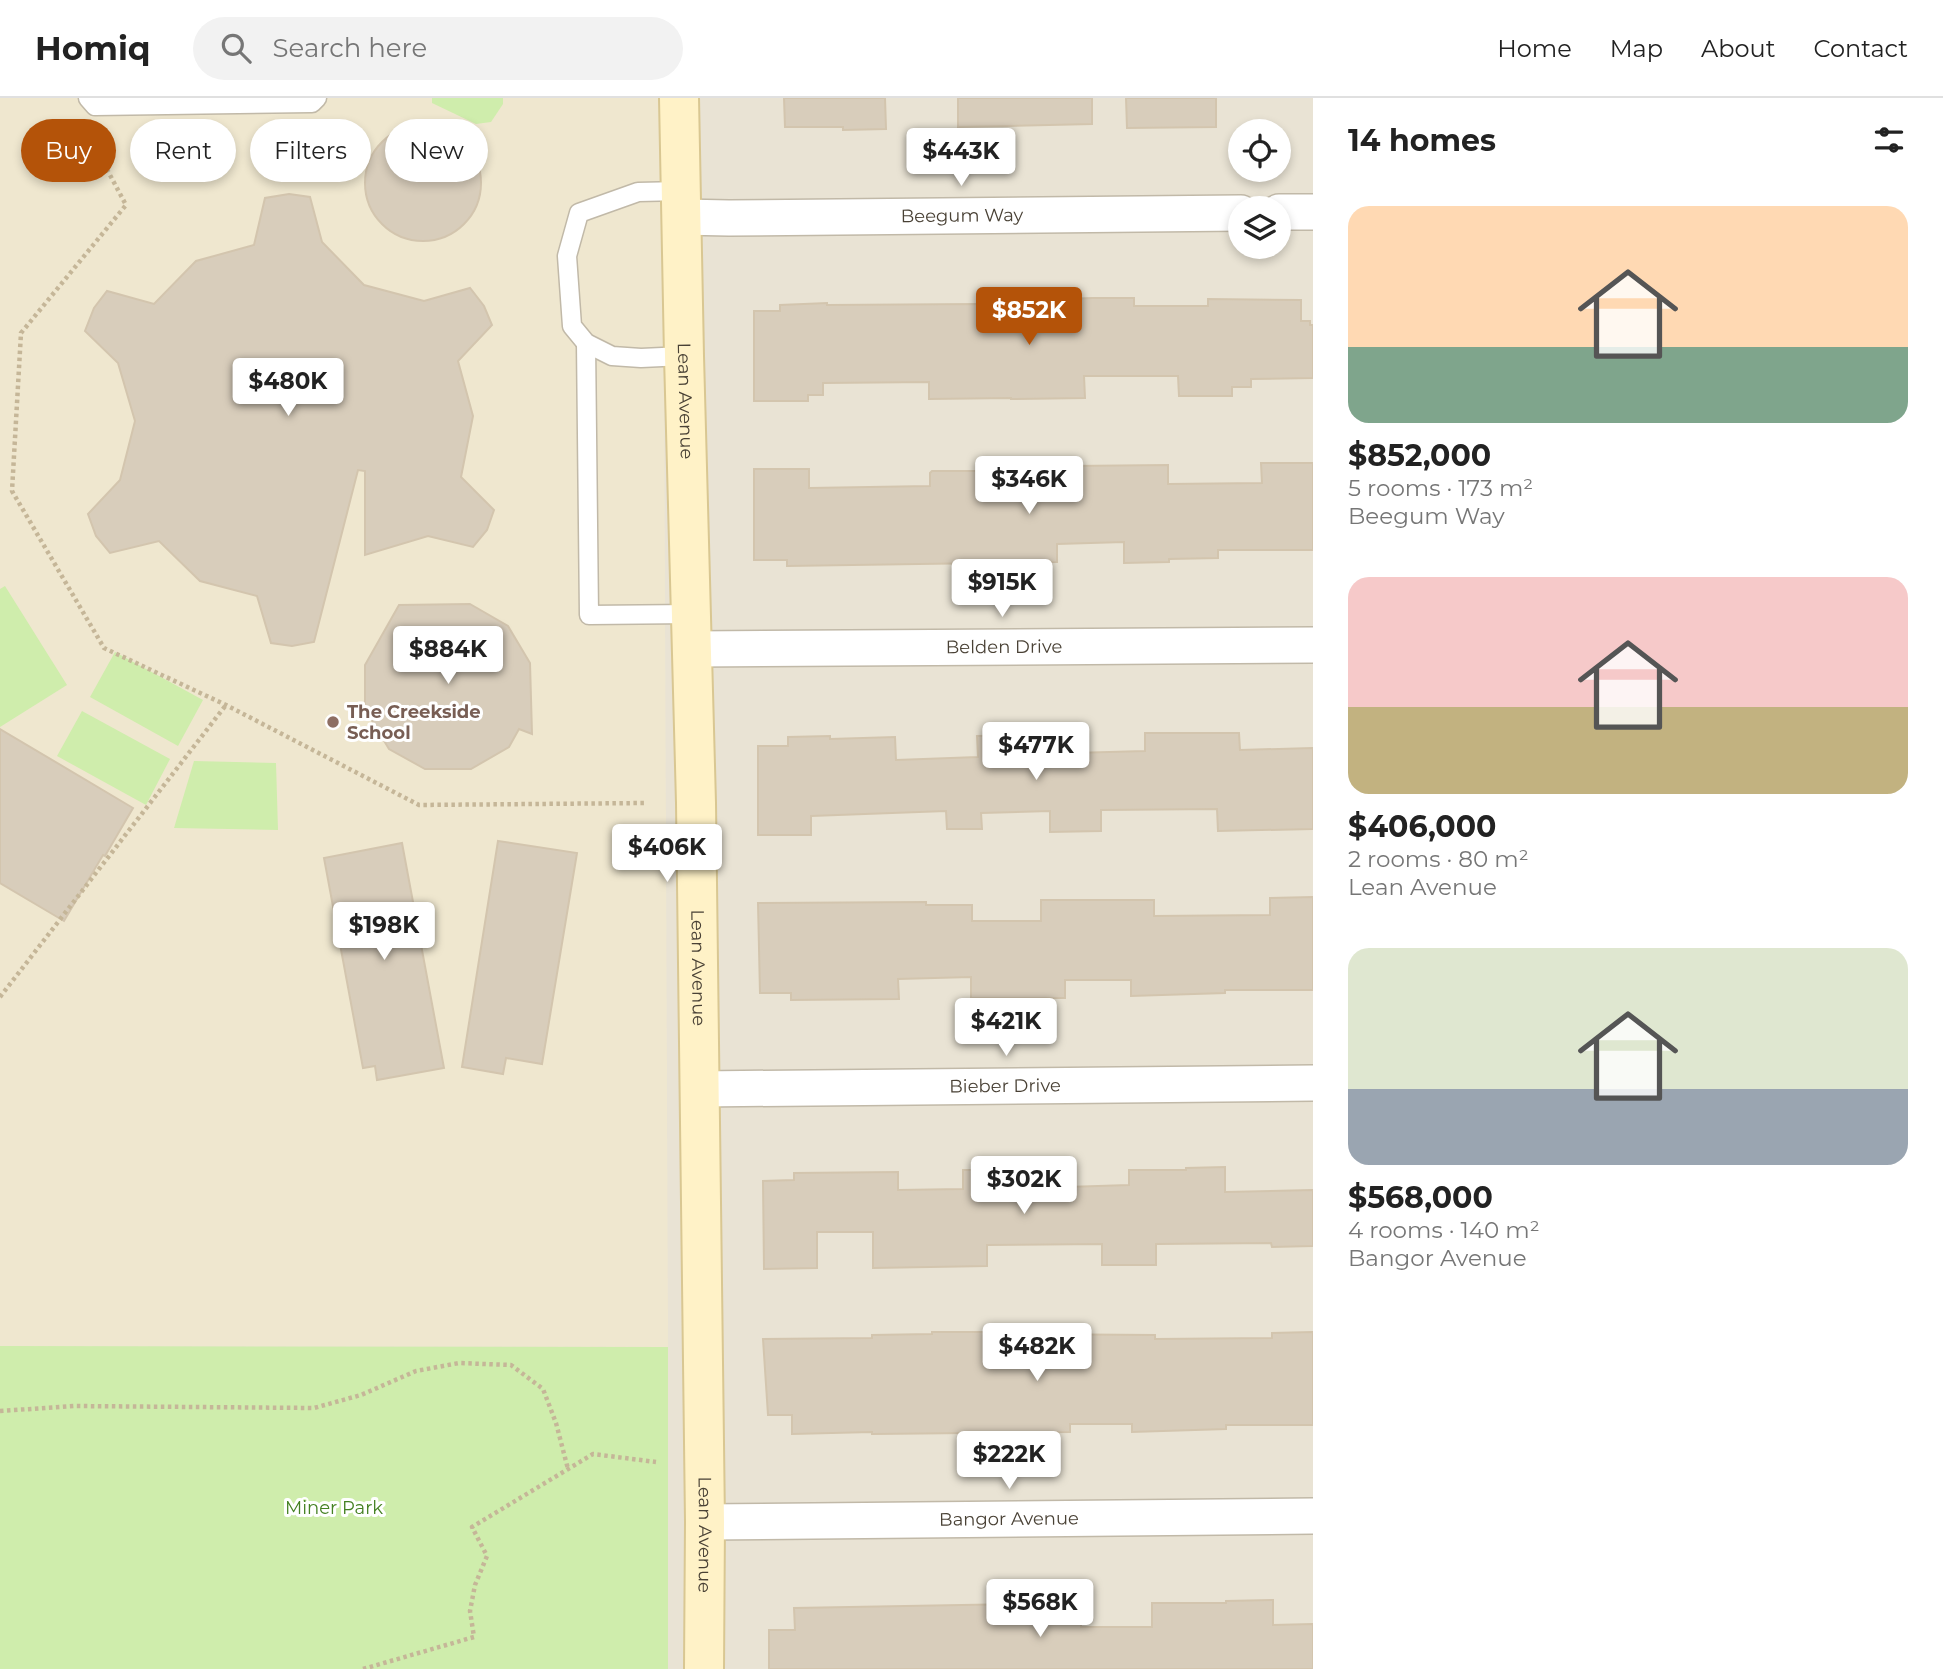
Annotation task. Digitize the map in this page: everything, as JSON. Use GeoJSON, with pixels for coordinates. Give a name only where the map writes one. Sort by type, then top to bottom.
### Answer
{"type":"FeatureCollection","features":[{"type":"Feature","properties":{"kind":"street","name":"Lean Avenue"},"geometry":{"type":"LineString","coordinates":[[679,98],[696,803],[705,1522],[704,1669]]}},
{"type":"Feature","properties":{"kind":"street","name":"Beegum Way"},"geometry":{"type":"LineString","coordinates":[[681,204],[743,218],[1228,213]]}},
{"type":"Feature","properties":{"kind":"street"},"geometry":{"type":"LineString","coordinates":[[1291,212],[1313,212]]}},
{"type":"Feature","properties":{"kind":"street","name":"Belden Drive"},"geometry":{"type":"LineString","coordinates":[[692,632],[1313,645]]}},
{"type":"Feature","properties":{"kind":"street","name":"Bieber Drive"},"geometry":{"type":"LineString","coordinates":[[699,1089],[1313,1083]]}},
{"type":"Feature","properties":{"kind":"street","name":"Bangor Avenue"},"geometry":{"type":"LineString","coordinates":[[705,1522],[1313,1516]]}},
{"type":"Feature","properties":{"kind":"lane"},"geometry":{"type":"LineString","coordinates":[[88,98],[95,106],[312,103],[317,98]]}},
{"type":"Feature","properties":{"kind":"lane"},"geometry":{"type":"LineString","coordinates":[[681,204],[638,192],[579,213],[567,256],[572,326],[586,343],[612,356],[684,356]]}},
{"type":"Feature","properties":{"kind":"lane"},"geometry":{"type":"LineString","coordinates":[[586,343],[589,615],[692,632]]}},
{"type":"Feature","properties":{"kind":"path"},"geometry":{"type":"LineString","coordinates":[[114,182],[126,205],[21,332],[12,491],[104,648],[226,705],[419,805],[647,803]]}},
{"type":"Feature","properties":{"kind":"path"},"geometry":{"type":"LineString","coordinates":[[0,997],[226,705]]}},
{"type":"Feature","properties":{"kind":"path"},"geometry":{"type":"LineString","coordinates":[[0,1411],[75,1406],[314,1408],[360,1395],[416,1371],[459,1363],[511,1365],[543,1389],[556,1423],[568,1469]]}},
{"type":"Feature","properties":{"kind":"path"},"geometry":{"type":"LineString","coordinates":[[363,1669],[474,1637],[471,1611],[475,1585],[486,1556],[472,1527],[593,1454],[656,1462]]}},
{"type":"Feature","properties":{"kind":"shaded area"},"geometry":{"type":"Polygon","coordinates":[[[0,98],[1313,98],[1313,1669],[0,1669],[0,98]]]}},
{"type":"Feature","properties":{"kind":"shaded area","name":"The Creekside School"},"geometry":{"type":"Polygon","coordinates":[[[0,98],[663,98],[668,1347],[0,1346],[0,98]]]}},
{"type":"Feature","properties":{"kind":"green space"},"geometry":{"type":"Polygon","coordinates":[[[432,98],[503,98],[503,104],[488,122],[488,119],[466,119],[432,103],[432,98]]]}},
{"type":"Feature","properties":{"kind":"green space"},"geometry":{"type":"Polygon","coordinates":[[[5,586],[67,685],[0,727],[0,589],[5,586]]]}},
{"type":"Feature","properties":{"kind":"green space"},"geometry":{"type":"Polygon","coordinates":[[[115,652],[203,700],[178,746],[90,697],[115,652]]]}},
{"type":"Feature","properties":{"kind":"green space"},"geometry":{"type":"Polygon","coordinates":[[[82,711],[170,759],[146,805],[57,756],[82,711]]]}},
{"type":"Feature","properties":{"kind":"green space"},"geometry":{"type":"Polygon","coordinates":[[[194,761],[276,763],[278,830],[174,828],[194,761]]]}},
{"type":"Feature","properties":{"kind":"green space","name":"Miner Park"},"geometry":{"type":"Polygon","coordinates":[[[0,1346],[668,1347],[668,1669],[0,1669],[0,1346]]]}},
{"type":"Feature","properties":{"kind":"building"},"geometry":{"type":"Polygon","coordinates":[[[784,98],[885,98],[886,129],[785,127],[784,98]]]}},
{"type":"Feature","properties":{"kind":"building"},"geometry":{"type":"Polygon","coordinates":[[[958,98],[1092,98],[1092,124],[958,127],[958,98]]]}},
{"type":"Feature","properties":{"kind":"building"},"geometry":{"type":"Polygon","coordinates":[[[1126,98],[1216,98],[1216,127],[1127,128],[1126,98]]]}},
{"type":"Feature","properties":{"kind":"building"},"geometry":{"type":"Polygon","coordinates":[[[385,140],[385,182],[481,182],[477,205],[464,224],[445,237],[423,241],[401,237],[382,224],[369,205],[365,183],[371,182],[371,158],[385,140]]]}},
{"type":"Feature","properties":{"kind":"building"},"geometry":{"type":"Polygon","coordinates":[[[289,194],[310,197],[322,242],[364,285],[424,301],[470,288],[484,306],[492,325],[458,361],[473,416],[461,477],[494,510],[487,530],[473,547],[428,536],[365,555],[365,471],[358,470],[314,642],[292,646],[271,643],[257,596],[200,581],[159,541],[110,553],[96,536],[88,514],[120,480],[135,421],[118,363],[85,331],[94,308],[107,291],[154,304],[196,261],[254,245],[265,198],[289,194]]]}},
{"type":"Feature","properties":{"kind":"building"},"geometry":{"type":"Polygon","coordinates":[[[1134,298],[1134,306],[1208,306],[1208,299],[1301,300],[1301,321],[1310,321],[1310,325],[1313,325],[1313,378],[1251,379],[1251,387],[1232,387],[1232,396],[1179,396],[1178,376],[1084,376],[1085,398],[1011,399],[929,399],[929,382],[823,383],[823,395],[808,395],[808,401],[754,401],[754,311],[780,311],[780,305],[827,303],[978,304],[978,310],[1034,308],[1034,300],[1134,298]]]}},
{"type":"Feature","properties":{"kind":"building"},"geometry":{"type":"Polygon","coordinates":[[[1261,463],[1313,463],[1313,550],[1218,550],[1218,558],[1124,563],[1124,542],[1057,544],[1057,562],[787,566],[787,560],[754,560],[754,469],[809,469],[809,488],[930,486],[932,471],[1011,471],[1011,467],[1070,466],[1168,465],[1168,484],[1262,483],[1261,463]]]}},
{"type":"Feature","properties":{"kind":"building"},"geometry":{"type":"Polygon","coordinates":[[[470,604],[508,626],[530,663],[532,734],[519,729],[509,747],[471,769],[425,769],[389,749],[365,709],[365,665],[399,605],[470,604]]]}},
{"type":"Feature","properties":{"kind":"building"},"geometry":{"type":"Polygon","coordinates":[[[0,729],[133,808],[64,921],[0,883],[0,729]]]}},
{"type":"Feature","properties":{"kind":"building"},"geometry":{"type":"Polygon","coordinates":[[[1145,733],[1239,733],[1240,750],[1313,748],[1313,829],[1218,831],[1217,809],[1101,810],[1101,831],[1050,832],[1050,811],[981,813],[982,829],[947,829],[946,811],[811,816],[811,835],[758,835],[758,746],[788,746],[788,737],[895,737],[896,760],[978,757],[977,736],[1073,734],[1073,753],[1145,751],[1145,733]]]}},
{"type":"Feature","properties":{"kind":"building"},"geometry":{"type":"Polygon","coordinates":[[[498,841],[577,853],[542,1064],[506,1058],[503,1074],[462,1067],[498,841]]]}},
{"type":"Feature","properties":{"kind":"building"},"geometry":{"type":"Polygon","coordinates":[[[402,843],[444,1068],[377,1080],[375,1066],[363,1068],[324,858],[402,843]]]}},
{"type":"Feature","properties":{"kind":"building"},"geometry":{"type":"Polygon","coordinates":[[[1313,897],[1313,990],[1225,990],[1225,993],[1131,996],[1131,980],[1065,980],[1065,998],[971,998],[971,977],[898,979],[899,999],[791,1000],[791,993],[760,993],[758,903],[926,902],[926,905],[972,905],[972,921],[1041,921],[1041,900],[1154,900],[1154,916],[1270,915],[1270,898],[1313,897]]]}},
{"type":"Feature","properties":{"kind":"building"},"geometry":{"type":"Polygon","coordinates":[[[1225,1167],[1225,1192],[1313,1190],[1313,1246],[1272,1247],[1271,1243],[1156,1244],[1156,1265],[1102,1265],[1102,1244],[987,1245],[987,1266],[873,1268],[873,1232],[817,1232],[817,1268],[764,1269],[763,1181],[794,1180],[794,1173],[898,1172],[898,1190],[963,1189],[963,1170],[1058,1170],[1058,1184],[1067,1184],[1067,1187],[1129,1185],[1129,1170],[1225,1167]]]}},
{"type":"Feature","properties":{"kind":"building"},"geometry":{"type":"Polygon","coordinates":[[[932,1332],[1155,1335],[1155,1339],[1272,1338],[1272,1333],[1313,1332],[1313,1425],[1226,1425],[1226,1429],[1132,1432],[1132,1424],[1070,1424],[1070,1432],[792,1434],[792,1415],[768,1415],[763,1339],[872,1338],[872,1335],[932,1332]]]}},
{"type":"Feature","properties":{"kind":"building"},"geometry":{"type":"Polygon","coordinates":[[[1273,1600],[1273,1625],[1313,1624],[1313,1669],[769,1669],[769,1630],[795,1630],[794,1608],[1071,1603],[1071,1624],[1081,1624],[1081,1627],[1152,1627],[1152,1603],[1273,1600]]]}},
{"type":"Feature","properties":{"kind":"place","name":"The Creekside School"},"geometry":{"type":"Point","coordinates":[333,722]}}]}
